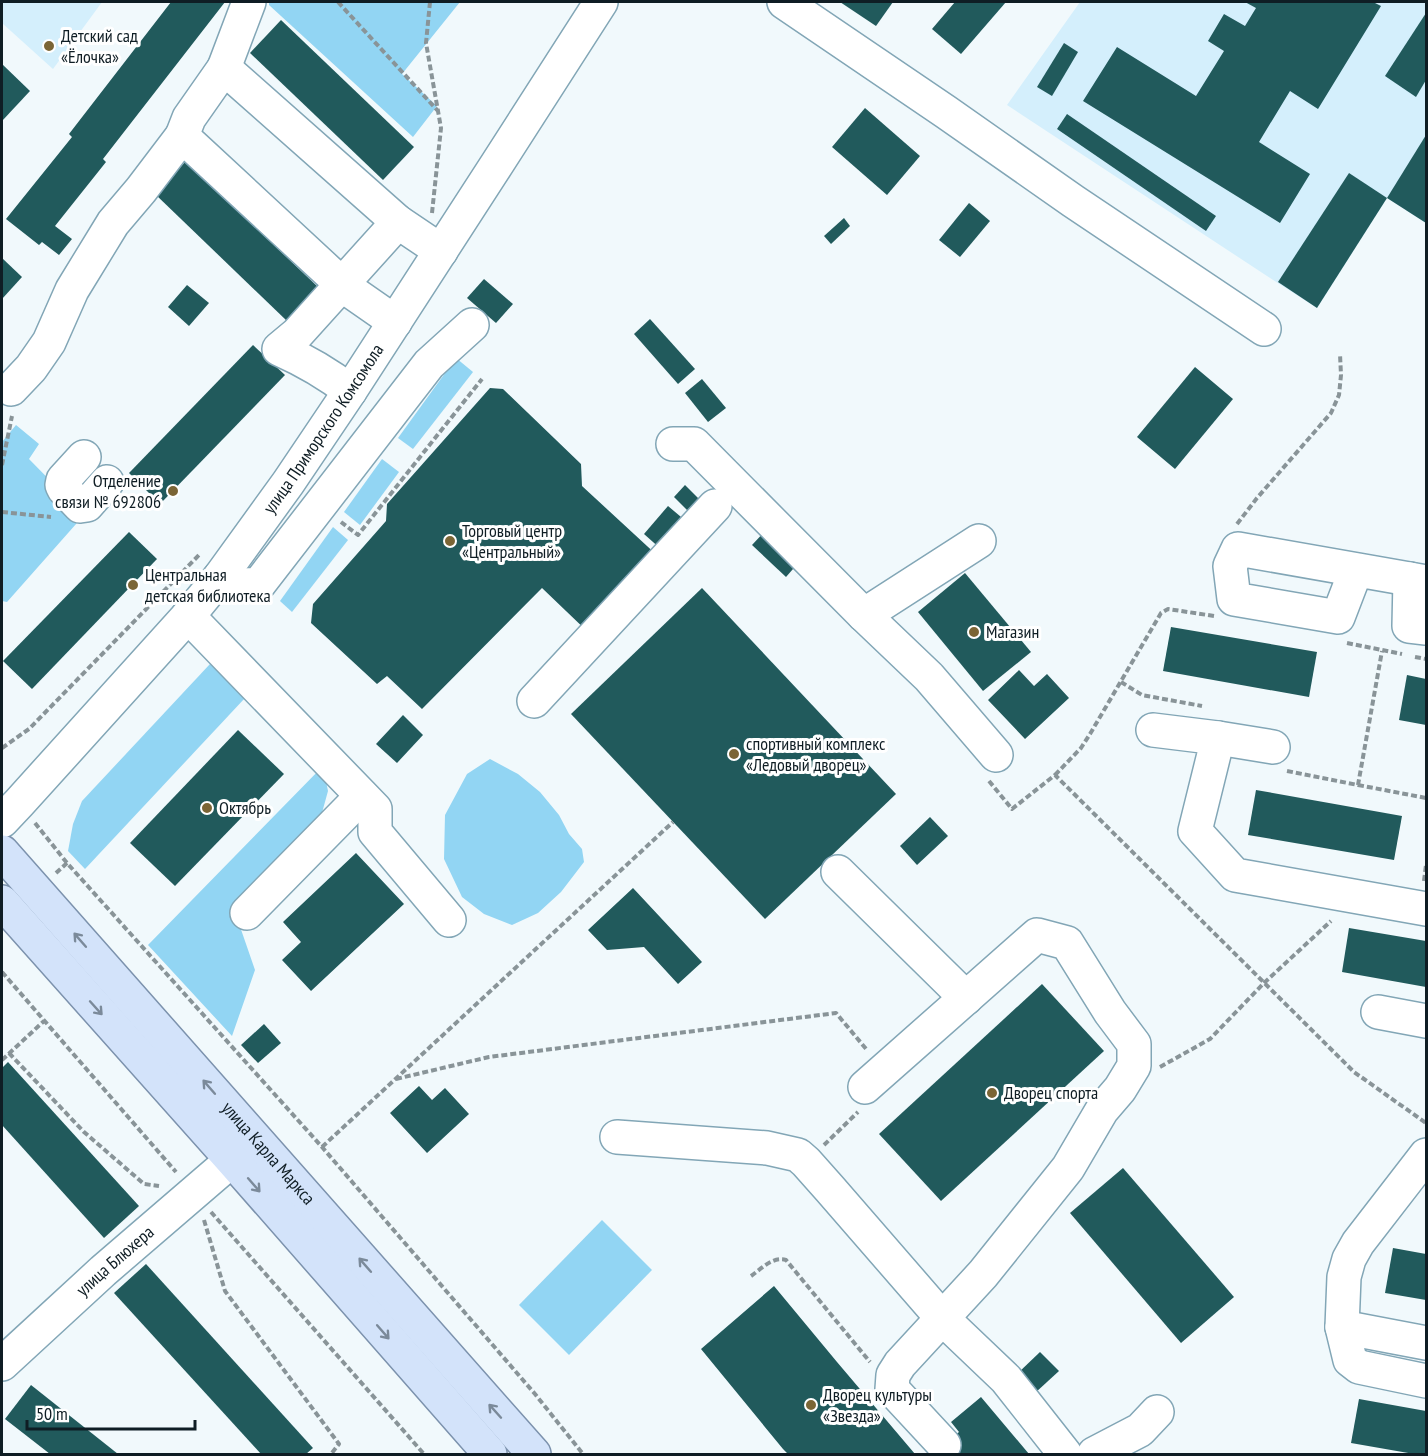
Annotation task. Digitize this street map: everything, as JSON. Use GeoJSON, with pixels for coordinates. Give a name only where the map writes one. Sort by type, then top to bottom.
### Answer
{"type":"FeatureCollection","features":[{"type":"Feature","properties":{"kind":"main road","name":"улица Карла Маркса"},"geometry":{"type":"LineString","coordinates":[[2,852],[534,1455]]}},
{"type":"Feature","properties":{"kind":"main road","name":"улица Карла Маркса"},"geometry":{"type":"LineString","coordinates":[[2,902],[490,1455]]}},
{"type":"Feature","properties":{"kind":"street"},"geometry":{"type":"LineString","coordinates":[[12,402],[49,342],[72,290],[112,223],[141,190],[182,136],[189,118],[224,68],[249,2]]}},
{"type":"Feature","properties":{"kind":"street","name":"улица Приморского Комсомола"},"geometry":{"type":"LineString","coordinates":[[10,812],[220,578],[350,391],[601,2]]}},
{"type":"Feature","properties":{"kind":"street"},"geometry":{"type":"LineString","coordinates":[[784,2],[1072,201],[1264,329]]}},
{"type":"Feature","properties":{"kind":"street"},"geometry":{"type":"LineString","coordinates":[[224,68],[398,222],[441,251]]}},
{"type":"Feature","properties":{"kind":"street"},"geometry":{"type":"LineString","coordinates":[[182,136],[342,283],[395,322]]}},
{"type":"Feature","properties":{"kind":"street"},"geometry":{"type":"LineString","coordinates":[[350,391],[333,377],[306,361],[279,349],[297,334],[398,222]]}},
{"type":"Feature","properties":{"kind":"street"},"geometry":{"type":"LineString","coordinates":[[220,578],[230,586],[259,584],[429,364],[472,325]]}},
{"type":"Feature","properties":{"kind":"street"},"geometry":{"type":"LineString","coordinates":[[673,444],[694,444],[929,677],[993,768]]}},
{"type":"Feature","properties":{"kind":"street"},"geometry":{"type":"LineString","coordinates":[[84,458],[63,480],[62,485],[80,506],[87,505],[107,482]]}},
{"type":"Feature","properties":{"kind":"street"},"geometry":{"type":"LineString","coordinates":[[534,701],[715,506]]}},
{"type":"Feature","properties":{"kind":"street"},"geometry":{"type":"LineString","coordinates":[[864,615],[979,541]]}},
{"type":"Feature","properties":{"kind":"street"},"geometry":{"type":"LineString","coordinates":[[1356,570],[1418,580],[1409,626],[1426,628]]}},
{"type":"Feature","properties":{"kind":"street"},"geometry":{"type":"LineString","coordinates":[[188,616],[375,809],[375,832],[449,920]]}},
{"type":"Feature","properties":{"kind":"street"},"geometry":{"type":"LineString","coordinates":[[1153,730],[1218,738],[1278,758]]}},
{"type":"Feature","properties":{"kind":"street"},"geometry":{"type":"LineString","coordinates":[[1218,738],[1195,831],[1235,875],[1426,909]]}},
{"type":"Feature","properties":{"kind":"street"},"geometry":{"type":"LineString","coordinates":[[248,913],[362,796]]}},
{"type":"Feature","properties":{"kind":"street"},"geometry":{"type":"LineString","coordinates":[[838,872],[966,998]]}},
{"type":"Feature","properties":{"kind":"street"},"geometry":{"type":"LineString","coordinates":[[870,1089],[966,998],[1037,935],[1068,943],[1110,1012],[1134,1044],[1134,1066],[1120,1089],[1102,1110],[1068,1168],[983,1274],[900,1364],[893,1375],[892,1389],[944,1445]]}},
{"type":"Feature","properties":{"kind":"street"},"geometry":{"type":"LineString","coordinates":[[1378,1012],[1426,1021]]}},
{"type":"Feature","properties":{"kind":"street"},"geometry":{"type":"LineString","coordinates":[[617,1137],[767,1148],[798,1155],[942,1318],[1006,1379],[1065,1455]]}},
{"type":"Feature","properties":{"kind":"street"},"geometry":{"type":"LineString","coordinates":[[1426,1155],[1358,1243],[1349,1259],[1344,1277],[1342,1327],[1350,1360],[1359,1366],[1426,1381]]}},
{"type":"Feature","properties":{"kind":"street","name":"улица Блюхера"},"geometry":{"type":"LineString","coordinates":[[2,1364],[103,1271],[232,1160]]}},
{"type":"Feature","properties":{"kind":"street"},"geometry":{"type":"LineString","coordinates":[[1342,1327],[1426,1343]]}},
{"type":"Feature","properties":{"kind":"street"},"geometry":{"type":"LineString","coordinates":[[1094,1455],[1140,1430],[1157,1412]]}},
{"type":"Feature","properties":{"kind":"path"},"geometry":{"type":"LineString","coordinates":[[338,2],[439,111]]}},
{"type":"Feature","properties":{"kind":"path"},"geometry":{"type":"LineString","coordinates":[[430,2],[426,43],[441,128],[432,215]]}},
{"type":"Feature","properties":{"kind":"path"},"geometry":{"type":"LineString","coordinates":[[1257,498],[1331,412],[1339,395],[1340,354]]}},
{"type":"Feature","properties":{"kind":"path"},"geometry":{"type":"LineString","coordinates":[[2,465],[12,402]]}},
{"type":"Feature","properties":{"kind":"path"},"geometry":{"type":"LineString","coordinates":[[993,768],[1011,809],[1055,775],[1081,748],[1161,613],[1168,609],[1220,617]]}},
{"type":"Feature","properties":{"kind":"path"},"geometry":{"type":"LineString","coordinates":[[1336,641],[1426,659]]}},
{"type":"Feature","properties":{"kind":"path"},"geometry":{"type":"LineString","coordinates":[[1358,785],[1382,651]]}},
{"type":"Feature","properties":{"kind":"path"},"geometry":{"type":"LineString","coordinates":[[1278,758],[1358,785],[1426,798]]}},
{"type":"Feature","properties":{"kind":"path"},"geometry":{"type":"LineString","coordinates":[[1055,775],[1354,1072],[1426,1122]]}},
{"type":"Feature","properties":{"kind":"path"},"geometry":{"type":"LineString","coordinates":[[10,812],[67,863],[322,1147],[535,1394],[583,1455]]}},
{"type":"Feature","properties":{"kind":"path"},"geometry":{"type":"LineString","coordinates":[[322,1147],[673,822]]}},
{"type":"Feature","properties":{"kind":"path"},"geometry":{"type":"LineString","coordinates":[[1160,1067],[1210,1039],[1264,983],[1357,897]]}},
{"type":"Feature","properties":{"kind":"path"},"geometry":{"type":"LineString","coordinates":[[396,1079],[489,1057],[836,1013],[870,1089],[823,1146]]}},
{"type":"Feature","properties":{"kind":"path"},"geometry":{"type":"LineString","coordinates":[[2,1060],[44,1021]]}},
{"type":"Feature","properties":{"kind":"path"},"geometry":{"type":"LineString","coordinates":[[9,1053],[84,1132],[144,1184],[166,1187]]}},
{"type":"Feature","properties":{"kind":"path"},"geometry":{"type":"LineString","coordinates":[[202,1213],[225,1291],[339,1444],[331,1455]]}},
{"type":"Feature","properties":{"kind":"path"},"geometry":{"type":"LineString","coordinates":[[751,1276],[775,1259],[786,1260],[892,1389]]}},
{"type":"Feature","properties":{"kind":"shaded area","name":"Детский сад «Ёлочка»"},"geometry":{"type":"Polygon","coordinates":[[[2,2],[102,2],[53,69],[2,23],[2,2]]]}},
{"type":"Feature","properties":{"kind":"shaded area"},"geometry":{"type":"Polygon","coordinates":[[[269,2],[460,2],[402,74],[437,106],[413,137],[269,5],[269,2]]]}},
{"type":"Feature","properties":{"kind":"shaded area"},"geometry":{"type":"Polygon","coordinates":[[[1080,2],[1426,2],[1426,223],[1387,198],[1317,308],[1007,105],[1080,2]]]}},
{"type":"Feature","properties":{"kind":"shaded area"},"geometry":{"type":"Polygon","coordinates":[[[456,358],[473,372],[413,449],[398,438],[456,358]]]}},
{"type":"Feature","properties":{"kind":"shaded area"},"geometry":{"type":"Polygon","coordinates":[[[16,425],[39,444],[29,459],[84,515],[7,602],[2,601],[2,442],[16,425]]]}},
{"type":"Feature","properties":{"kind":"shaded area"},"geometry":{"type":"Polygon","coordinates":[[[382,459],[399,472],[360,525],[344,512],[382,459]]]}},
{"type":"Feature","properties":{"kind":"shaded area"},"geometry":{"type":"Polygon","coordinates":[[[333,527],[348,540],[292,612],[280,601],[333,527]]]}},
{"type":"Feature","properties":{"kind":"shaded area"},"geometry":{"type":"Polygon","coordinates":[[[210,664],[245,698],[85,869],[68,851],[73,824],[82,801],[210,664]]]}},
{"type":"Feature","properties":{"kind":"shaded area"},"geometry":{"type":"Polygon","coordinates":[[[490,759],[518,774],[540,792],[582,849],[584,862],[561,892],[538,913],[512,925],[484,914],[462,897],[444,859],[445,815],[467,774],[490,759]]]}},
{"type":"Feature","properties":{"kind":"shaded area"},"geometry":{"type":"Polygon","coordinates":[[[323,766],[328,791],[317,831],[236,915],[255,970],[232,1036],[148,945],[323,766]]]}},
{"type":"Feature","properties":{"kind":"shaded area"},"geometry":{"type":"Polygon","coordinates":[[[602,1220],[652,1270],[569,1355],[519,1305],[602,1220]]]}},
{"type":"Feature","properties":{"kind":"building"},"geometry":{"type":"Polygon","coordinates":[[[171,2],[225,2],[103,159],[106,162],[55,226],[72,239],[59,255],[42,242],[39,245],[6,219],[72,137],[69,134],[171,2]]]}},
{"type":"Feature","properties":{"kind":"building"},"geometry":{"type":"Polygon","coordinates":[[[840,2],[893,2],[876,26],[840,2]]]}},
{"type":"Feature","properties":{"kind":"building"},"geometry":{"type":"Polygon","coordinates":[[[955,2],[1006,2],[961,54],[932,29],[955,2]]]}},
{"type":"Feature","properties":{"kind":"building"},"geometry":{"type":"Polygon","coordinates":[[[1245,2],[1373,2],[1381,6],[1318,109],[1290,91],[1259,142],[1310,174],[1280,223],[1083,101],[1117,47],[1196,96],[1224,51],[1208,41],[1224,14],[1245,26],[1256,8],[1245,2]]]}},
{"type":"Feature","properties":{"kind":"building"},"geometry":{"type":"Polygon","coordinates":[[[1426,13],[1426,80],[1416,97],[1385,76],[1426,13]]]}},
{"type":"Feature","properties":{"kind":"building"},"geometry":{"type":"Polygon","coordinates":[[[281,20],[414,147],[383,180],[250,53],[281,20]]]}},
{"type":"Feature","properties":{"kind":"building"},"geometry":{"type":"Polygon","coordinates":[[[1064,43],[1078,52],[1052,96],[1037,87],[1064,43]]]}},
{"type":"Feature","properties":{"kind":"building"},"geometry":{"type":"Polygon","coordinates":[[[2,64],[30,91],[2,121],[2,64]]]}},
{"type":"Feature","properties":{"kind":"building"},"geometry":{"type":"Polygon","coordinates":[[[865,108],[920,156],[887,195],[832,147],[865,108]]]}},
{"type":"Feature","properties":{"kind":"building"},"geometry":{"type":"Polygon","coordinates":[[[1067,114],[1216,216],[1206,231],[1057,129],[1067,114]]]}},
{"type":"Feature","properties":{"kind":"building"},"geometry":{"type":"Polygon","coordinates":[[[1426,135],[1426,223],[1387,198],[1426,135]]]}},
{"type":"Feature","properties":{"kind":"building"},"geometry":{"type":"Polygon","coordinates":[[[186,161],[319,288],[287,321],[155,194],[186,161]]]}},
{"type":"Feature","properties":{"kind":"building"},"geometry":{"type":"Polygon","coordinates":[[[1349,173],[1387,198],[1317,308],[1278,282],[1349,173]]]}},
{"type":"Feature","properties":{"kind":"building"},"geometry":{"type":"Polygon","coordinates":[[[969,203],[990,221],[960,257],[939,240],[969,203]]]}},
{"type":"Feature","properties":{"kind":"building"},"geometry":{"type":"Polygon","coordinates":[[[844,218],[850,226],[831,244],[824,236],[844,218]]]}},
{"type":"Feature","properties":{"kind":"building"},"geometry":{"type":"Polygon","coordinates":[[[2,258],[22,277],[2,299],[2,258]]]}},
{"type":"Feature","properties":{"kind":"building"},"geometry":{"type":"Polygon","coordinates":[[[484,279],[513,304],[496,323],[467,298],[484,279]]]}},
{"type":"Feature","properties":{"kind":"building"},"geometry":{"type":"Polygon","coordinates":[[[187,285],[209,303],[189,326],[168,307],[187,285]]]}},
{"type":"Feature","properties":{"kind":"building"},"geometry":{"type":"Polygon","coordinates":[[[650,319],[695,369],[678,384],[634,334],[650,319]]]}},
{"type":"Feature","properties":{"kind":"building"},"geometry":{"type":"Polygon","coordinates":[[[253,345],[285,375],[160,504],[129,473],[253,345]]]}},
{"type":"Feature","properties":{"kind":"building"},"geometry":{"type":"Polygon","coordinates":[[[1195,367],[1233,399],[1175,469],[1137,437],[1195,367]]]}},
{"type":"Feature","properties":{"kind":"building"},"geometry":{"type":"Polygon","coordinates":[[[702,379],[726,408],[708,422],[685,393],[702,379]]]}},
{"type":"Feature","properties":{"kind":"building","name":"Торговый центр «Центральный»"},"geometry":{"type":"Polygon","coordinates":[[[490,388],[503,389],[581,464],[582,486],[660,558],[590,634],[542,588],[422,709],[387,676],[377,684],[311,623],[313,604],[386,521],[387,504],[490,388]]]}},
{"type":"Feature","properties":{"kind":"building"},"geometry":{"type":"Polygon","coordinates":[[[685,485],[706,506],[695,518],[674,497],[685,485]]]}},
{"type":"Feature","properties":{"kind":"building"},"geometry":{"type":"Polygon","coordinates":[[[668,506],[687,522],[662,550],[644,534],[668,506]]]}},
{"type":"Feature","properties":{"kind":"building"},"geometry":{"type":"Polygon","coordinates":[[[766,530],[800,561],[786,577],[752,545],[766,530]]]}},
{"type":"Feature","properties":{"kind":"building"},"geometry":{"type":"Polygon","coordinates":[[[129,532],[157,559],[32,689],[3,661],[129,532]]]}},
{"type":"Feature","properties":{"kind":"building","name":"Магазин"},"geometry":{"type":"Polygon","coordinates":[[[965,573],[1031,652],[983,691],[918,612],[965,573]]]}},
{"type":"Feature","properties":{"kind":"building","name":"спортивный комплекс «Ледовый дворец»"},"geometry":{"type":"Polygon","coordinates":[[[702,588],[896,794],[765,919],[571,714],[702,588]]]}},
{"type":"Feature","properties":{"kind":"building"},"geometry":{"type":"Polygon","coordinates":[[[1171,627],[1317,652],[1309,697],[1163,671],[1171,627]]]}},
{"type":"Feature","properties":{"kind":"building"},"geometry":{"type":"Polygon","coordinates":[[[1019,670],[1034,686],[1047,674],[1069,698],[1025,739],[988,700],[1019,670]]]}},
{"type":"Feature","properties":{"kind":"building"},"geometry":{"type":"Polygon","coordinates":[[[1407,675],[1426,679],[1426,725],[1399,720],[1407,675]]]}},
{"type":"Feature","properties":{"kind":"building"},"geometry":{"type":"Polygon","coordinates":[[[403,715],[423,735],[397,763],[376,744],[403,715]]]}},
{"type":"Feature","properties":{"kind":"building","name":"Октябрь"},"geometry":{"type":"Polygon","coordinates":[[[238,730],[284,774],[175,886],[130,843],[238,730]]]}},
{"type":"Feature","properties":{"kind":"building"},"geometry":{"type":"Polygon","coordinates":[[[1256,790],[1402,816],[1394,860],[1248,835],[1256,790]]]}},
{"type":"Feature","properties":{"kind":"building"},"geometry":{"type":"Polygon","coordinates":[[[930,817],[948,836],[917,865],[900,846],[930,817]]]}},
{"type":"Feature","properties":{"kind":"building"},"geometry":{"type":"Polygon","coordinates":[[[356,853],[404,904],[311,991],[282,960],[301,942],[283,922],[356,853]]]}},
{"type":"Feature","properties":{"kind":"building"},"geometry":{"type":"Polygon","coordinates":[[[633,888],[702,962],[678,984],[644,947],[607,950],[588,930],[633,888]]]}},
{"type":"Feature","properties":{"kind":"building"},"geometry":{"type":"Polygon","coordinates":[[[1349,928],[1426,941],[1426,987],[1342,972],[1349,928]]]}},
{"type":"Feature","properties":{"kind":"building","name":"Дворец спорта"},"geometry":{"type":"Polygon","coordinates":[[[1042,984],[1104,1051],[941,1201],[879,1134],[1042,984]]]}},
{"type":"Feature","properties":{"kind":"building"},"geometry":{"type":"Polygon","coordinates":[[[264,1024],[281,1043],[258,1063],[241,1045],[264,1024]]]}},
{"type":"Feature","properties":{"kind":"building"},"geometry":{"type":"Polygon","coordinates":[[[8,1062],[139,1206],[104,1238],[2,1125],[2,1068],[8,1062]]]}},
{"type":"Feature","properties":{"kind":"building"},"geometry":{"type":"Polygon","coordinates":[[[419,1086],[432,1100],[445,1088],[469,1114],[427,1153],[390,1113],[419,1086]]]}},
{"type":"Feature","properties":{"kind":"building"},"geometry":{"type":"Polygon","coordinates":[[[1123,1168],[1234,1297],[1181,1343],[1070,1213],[1123,1168]]]}},
{"type":"Feature","properties":{"kind":"building"},"geometry":{"type":"Polygon","coordinates":[[[1393,1248],[1426,1254],[1426,1300],[1385,1293],[1393,1248]]]}},
{"type":"Feature","properties":{"kind":"building"},"geometry":{"type":"Polygon","coordinates":[[[146,1264],[313,1448],[306,1454],[261,1454],[114,1293],[146,1264]]]}},
{"type":"Feature","properties":{"kind":"building","name":"Дворец культуры «Звезда»"},"geometry":{"type":"Polygon","coordinates":[[[774,1286],[915,1454],[788,1454],[783,1449],[701,1349],[774,1286]]]}},
{"type":"Feature","properties":{"kind":"building"},"geometry":{"type":"Polygon","coordinates":[[[1040,1352],[1059,1371],[1035,1393],[1017,1374],[1040,1352]]]}},
{"type":"Feature","properties":{"kind":"building"},"geometry":{"type":"Polygon","coordinates":[[[31,1385],[118,1454],[50,1454],[5,1419],[31,1385]]]}},
{"type":"Feature","properties":{"kind":"building","name":"Дворец культуры «Звезда»"},"geometry":{"type":"Polygon","coordinates":[[[981,1397],[1029,1454],[932,1454],[959,1432],[951,1422],[981,1397]]]}},
{"type":"Feature","properties":{"kind":"building"},"geometry":{"type":"Polygon","coordinates":[[[1359,1399],[1426,1411],[1426,1454],[1351,1443],[1359,1399]]]}},
{"type":"Feature","properties":{"kind":"place","name":"Детский сад «Ёлочка»"},"geometry":{"type":"Point","coordinates":[49,46]}},
{"type":"Feature","properties":{"kind":"place","name":"Отделение связи № 692806"},"geometry":{"type":"Point","coordinates":[173,491]}},
{"type":"Feature","properties":{"kind":"place","name":"Торговый центр «Центральный»"},"geometry":{"type":"Point","coordinates":[450,541]}},
{"type":"Feature","properties":{"kind":"place","name":"Центральная детская библиотека"},"geometry":{"type":"Point","coordinates":[133,585]}},
{"type":"Feature","properties":{"kind":"place","name":"Магазин"},"geometry":{"type":"Point","coordinates":[974,632]}},
{"type":"Feature","properties":{"kind":"place","name":"спортивный комплекс «Ледовый дворец»"},"geometry":{"type":"Point","coordinates":[734,754]}},
{"type":"Feature","properties":{"kind":"place","name":"Октябрь"},"geometry":{"type":"Point","coordinates":[207,808]}},
{"type":"Feature","properties":{"kind":"place","name":"Дворец спорта"},"geometry":{"type":"Point","coordinates":[992,1093]}},
{"type":"Feature","properties":{"kind":"place","name":"Дворец культуры «Звезда»"},"geometry":{"type":"Point","coordinates":[811,1405]}}]}
